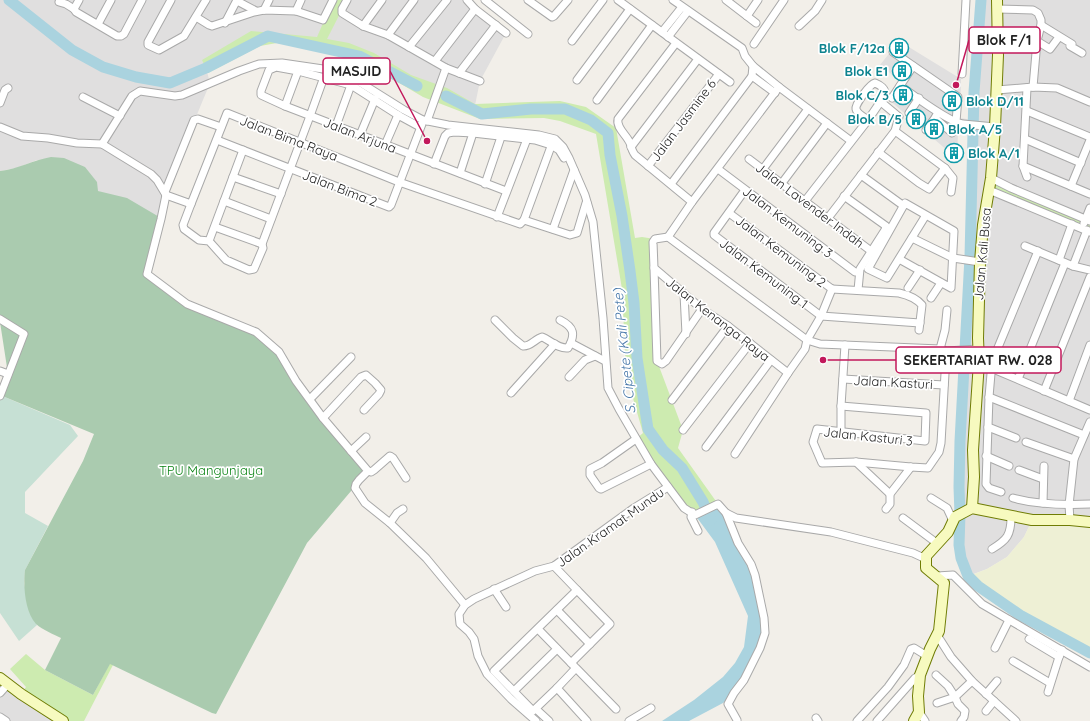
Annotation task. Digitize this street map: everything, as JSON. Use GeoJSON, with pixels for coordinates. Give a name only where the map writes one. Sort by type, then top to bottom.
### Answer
{"type":"FeatureCollection","features":[{"type":"Feature","properties":{"kind":"street"},"geometry":{"type":"LineString","coordinates":[[74,9],[79,0]]}},
{"type":"Feature","properties":{"kind":"street"},"geometry":{"type":"LineString","coordinates":[[98,24],[111,0]]}},
{"type":"Feature","properties":{"kind":"street"},"geometry":{"type":"LineString","coordinates":[[59,2],[66,4],[117,36],[121,36],[124,34],[142,0]]}},
{"type":"Feature","properties":{"kind":"street"},"geometry":{"type":"LineString","coordinates":[[171,0],[148,42],[148,45],[159,50],[184,36],[206,0]]}},
{"type":"Feature","properties":{"kind":"street"},"geometry":{"type":"LineString","coordinates":[[225,23],[237,0],[260,11]]}},
{"type":"Feature","properties":{"kind":"street"},"geometry":{"type":"LineString","coordinates":[[260,11],[269,0]]}},
{"type":"Feature","properties":{"kind":"street"},"geometry":{"type":"LineString","coordinates":[[296,10],[301,0]]}},
{"type":"Feature","properties":{"kind":"street"},"geometry":{"type":"LineString","coordinates":[[196,17],[210,26],[225,23],[260,11],[296,10],[322,20],[333,0]]}},
{"type":"Feature","properties":{"kind":"street"},"geometry":{"type":"LineString","coordinates":[[347,0],[342,8],[342,13],[363,26],[388,35],[446,68],[480,81]]}},
{"type":"Feature","properties":{"kind":"street"},"geometry":{"type":"LineString","coordinates":[[363,26],[382,0]]}},
{"type":"Feature","properties":{"kind":"street"},"geometry":{"type":"LineString","coordinates":[[388,35],[414,0]]}},
{"type":"Feature","properties":{"kind":"street"},"geometry":{"type":"LineString","coordinates":[[409,47],[447,0]]}},
{"type":"Feature","properties":{"kind":"street"},"geometry":{"type":"LineString","coordinates":[[467,0],[506,33]]}},
{"type":"Feature","properties":{"kind":"street"},"geometry":{"type":"LineString","coordinates":[[484,0],[528,34]]}},
{"type":"Feature","properties":{"kind":"street"},"geometry":{"type":"LineString","coordinates":[[528,0],[552,17],[568,0]]}},
{"type":"Feature","properties":{"kind":"street"},"geometry":{"type":"LineString","coordinates":[[572,41],[603,0]]}},
{"type":"Feature","properties":{"kind":"street"},"geometry":{"type":"LineString","coordinates":[[618,0],[730,82]]}},
{"type":"Feature","properties":{"kind":"street"},"geometry":{"type":"LineString","coordinates":[[673,0],[742,48],[753,66],[777,90]]}},
{"type":"Feature","properties":{"kind":"street"},"geometry":{"type":"LineString","coordinates":[[726,0],[756,23]]}},
{"type":"Feature","properties":{"kind":"street"},"geometry":{"type":"LineString","coordinates":[[747,16],[758,0]]}},
{"type":"Feature","properties":{"kind":"street"},"geometry":{"type":"LineString","coordinates":[[754,44],[784,0]]}},
{"type":"Feature","properties":{"kind":"street"},"geometry":{"type":"LineString","coordinates":[[799,26],[815,11],[822,0]]}},
{"type":"Feature","properties":{"kind":"street"},"geometry":{"type":"LineString","coordinates":[[962,74],[966,0]]}},
{"type":"Feature","properties":{"kind":"street"},"geometry":{"type":"LineString","coordinates":[[997,5],[1033,10],[1038,13],[1042,25],[1037,41],[1026,111],[1023,166],[1027,178]]}},
{"type":"Feature","properties":{"kind":"street","name":"Jalan Kali Busa"},"geometry":{"type":"LineString","coordinates":[[972,508],[974,477],[973,450],[979,362],[978,307],[980,262],[983,225],[991,178],[996,128],[998,55],[997,5]]}},
{"type":"Feature","properties":{"kind":"street"},"geometry":{"type":"LineString","coordinates":[[435,62],[476,9]]}},
{"type":"Feature","properties":{"kind":"street"},"geometry":{"type":"LineString","coordinates":[[577,80],[630,9]]}},
{"type":"Feature","properties":{"kind":"street"},"geometry":{"type":"LineString","coordinates":[[662,32],[685,9]]}},
{"type":"Feature","properties":{"kind":"street"},"geometry":{"type":"LineString","coordinates":[[668,37],[685,9]]}},
{"type":"Feature","properties":{"kind":"street"},"geometry":{"type":"LineString","coordinates":[[459,73],[496,25]]}},
{"type":"Feature","properties":{"kind":"street"},"geometry":{"type":"LineString","coordinates":[[1042,25],[1072,44],[1070,46],[1082,53]]}},
{"type":"Feature","properties":{"kind":"street"},"geometry":{"type":"LineString","coordinates":[[597,100],[652,26]]}},
{"type":"Feature","properties":{"kind":"street"},"geometry":{"type":"LineString","coordinates":[[1037,41],[1050,49],[1059,37]]}},
{"type":"Feature","properties":{"kind":"street"},"geometry":{"type":"LineString","coordinates":[[676,43],[618,119],[618,124],[628,139],[635,155],[692,202]]}},
{"type":"Feature","properties":{"kind":"street"},"geometry":{"type":"LineString","coordinates":[[893,52],[958,96],[960,123],[952,133],[937,115],[919,98],[900,86]]}},
{"type":"Feature","properties":{"kind":"street"},"geometry":{"type":"LineString","coordinates":[[631,147],[698,59]]}},
{"type":"Feature","properties":{"kind":"street"},"geometry":{"type":"LineString","coordinates":[[102,144],[132,96],[140,91],[175,96],[182,95],[259,64],[282,63],[323,69],[342,74],[361,83],[423,123]]}},
{"type":"Feature","properties":{"kind":"street"},"geometry":{"type":"LineString","coordinates":[[671,184],[752,76],[753,66]]}},
{"type":"Feature","properties":{"kind":"street"},"geometry":{"type":"LineString","coordinates":[[892,98],[914,66]]}},
{"type":"Feature","properties":{"kind":"street","name":"Jalan Arjuna"},"geometry":{"type":"LineString","coordinates":[[298,71],[276,67],[268,71],[261,95],[310,116],[506,191]]}},
{"type":"Feature","properties":{"kind":"street"},"geometry":{"type":"LineString","coordinates":[[399,182],[423,123],[433,105],[446,68]]}},
{"type":"Feature","properties":{"kind":"street"},"geometry":{"type":"LineString","coordinates":[[285,106],[298,71],[351,85],[398,114],[423,123],[545,136],[563,147],[593,222],[603,318],[608,388],[618,409],[650,464],[684,508],[693,513],[718,504],[726,513],[733,532],[751,564],[755,575],[764,618],[765,633],[760,648],[744,680],[728,704],[737,720]]}},
{"type":"Feature","properties":{"kind":"street","name":"Jalan Jasmine 6"},"geometry":{"type":"LineString","coordinates":[[648,166],[719,74]]}},
{"type":"Feature","properties":{"kind":"street"},"geometry":{"type":"LineString","coordinates":[[752,76],[808,109],[851,141]]}},
{"type":"Feature","properties":{"kind":"street"},"geometry":{"type":"LineString","coordinates":[[243,150],[209,241],[226,260],[251,270],[254,269],[263,248],[262,244],[324,77]]}},
{"type":"Feature","properties":{"kind":"street"},"geometry":{"type":"LineString","coordinates":[[805,201],[868,120],[881,102],[886,92],[877,84],[872,84],[856,106],[856,110],[868,120]]}},
{"type":"Feature","properties":{"kind":"street"},"geometry":{"type":"LineString","coordinates":[[336,126],[351,85]]}},
{"type":"Feature","properties":{"kind":"street"},"geometry":{"type":"LineString","coordinates":[[0,103],[5,90],[8,88]]}},
{"type":"Feature","properties":{"kind":"street"},"geometry":{"type":"LineString","coordinates":[[997,90],[1057,88],[1090,102]]}},
{"type":"Feature","properties":{"kind":"street"},"geometry":{"type":"LineString","coordinates":[[777,90],[692,202],[668,237],[807,340],[820,344],[943,350],[978,349]]}},
{"type":"Feature","properties":{"kind":"street"},"geometry":{"type":"LineString","coordinates":[[83,97],[120,116]]}},
{"type":"Feature","properties":{"kind":"street"},"geometry":{"type":"LineString","coordinates":[[909,113],[919,98]]}},
{"type":"Feature","properties":{"kind":"street"},"geometry":{"type":"LineString","coordinates":[[360,135],[375,99]]}},
{"type":"Feature","properties":{"kind":"street"},"geometry":{"type":"LineString","coordinates":[[828,218],[895,131],[899,117],[881,102]]}},
{"type":"Feature","properties":{"kind":"street"},"geometry":{"type":"LineString","coordinates":[[763,169],[808,109]]}},
{"type":"Feature","properties":{"kind":"street"},"geometry":{"type":"LineString","coordinates":[[1026,111],[1090,139],[1071,186]]}},
{"type":"Feature","properties":{"kind":"street","name":"Jalan Bima Raya"},"geometry":{"type":"LineString","coordinates":[[209,241],[199,240],[184,229],[183,225],[227,113],[399,182],[520,224],[524,220]]}},
{"type":"Feature","properties":{"kind":"street"},"geometry":{"type":"LineString","coordinates":[[385,145],[398,114]]}},
{"type":"Feature","properties":{"kind":"street"},"geometry":{"type":"LineString","coordinates":[[937,115],[960,123],[996,128]]}},
{"type":"Feature","properties":{"kind":"street"},"geometry":{"type":"LineString","coordinates":[[926,130],[937,115]]}},
{"type":"Feature","properties":{"kind":"street"},"geometry":{"type":"LineString","coordinates":[[222,127],[198,119],[194,120],[165,193],[161,219],[148,274],[186,304],[256,332],[279,352],[296,381],[323,418],[368,471]]}},
{"type":"Feature","properties":{"kind":"street"},"geometry":{"type":"LineString","coordinates":[[782,183],[827,123]]}},
{"type":"Feature","properties":{"kind":"street"},"geometry":{"type":"LineString","coordinates":[[0,127],[22,136],[48,138],[77,143],[102,144],[151,174],[158,180],[165,193],[191,204]]}},
{"type":"Feature","properties":{"kind":"street"},"geometry":{"type":"LineString","coordinates":[[895,131],[945,168],[952,178],[951,192]]}},
{"type":"Feature","properties":{"kind":"street"},"geometry":{"type":"LineString","coordinates":[[434,164],[448,133],[473,133],[553,142]]}},
{"type":"Feature","properties":{"kind":"street"},"geometry":{"type":"LineString","coordinates":[[460,173],[473,133]]}},
{"type":"Feature","properties":{"kind":"street"},"geometry":{"type":"LineString","coordinates":[[485,184],[501,137]]}},
{"type":"Feature","properties":{"kind":"street"},"geometry":{"type":"LineString","coordinates":[[497,216],[527,139]]}},
{"type":"Feature","properties":{"kind":"street"},"geometry":{"type":"LineString","coordinates":[[1025,139],[1081,163]]}},
{"type":"Feature","properties":{"kind":"street","name":"Jalan Bima 2"},"geometry":{"type":"LineString","coordinates":[[217,140],[389,207],[399,182]]}},
{"type":"Feature","properties":{"kind":"street"},"geometry":{"type":"LineString","coordinates":[[553,142],[524,220],[570,235],[577,233],[586,203]]}},
{"type":"Feature","properties":{"kind":"street"},"geometry":{"type":"LineString","coordinates":[[878,152],[929,189],[945,168]]}},
{"type":"Feature","properties":{"kind":"street","name":"Jalan Lavender Indah"},"geometry":{"type":"LineString","coordinates":[[749,159],[872,251]]}},
{"type":"Feature","properties":{"kind":"street"},"geometry":{"type":"LineString","coordinates":[[1023,166],[1090,194]]}},
{"type":"Feature","properties":{"kind":"street","name":"Jalan Kemuning 3"},"geometry":{"type":"LineString","coordinates":[[718,169],[855,272],[859,272]]}},
{"type":"Feature","properties":{"kind":"street"},"geometry":{"type":"LineString","coordinates":[[552,229],[573,173]]}},
{"type":"Feature","properties":{"kind":"street"},"geometry":{"type":"LineString","coordinates":[[861,175],[901,204]]}},
{"type":"Feature","properties":{"kind":"street"},"geometry":{"type":"LineString","coordinates":[[233,177],[281,194]]}},
{"type":"Feature","properties":{"kind":"street"},"geometry":{"type":"LineString","coordinates":[[991,178],[1011,188],[1088,220]]}},
{"type":"Feature","properties":{"kind":"street","name":"Jalan Kemuning 1"},"geometry":{"type":"LineString","coordinates":[[746,190],[714,235],[821,316]]}},
{"type":"Feature","properties":{"kind":"street"},"geometry":{"type":"LineString","coordinates":[[989,190],[1086,230]]}},
{"type":"Feature","properties":{"kind":"street"},"geometry":{"type":"LineString","coordinates":[[844,196],[886,226],[859,272],[858,290]]}},
{"type":"Feature","properties":{"kind":"street"},"geometry":{"type":"LineString","coordinates":[[224,201],[271,219]]}},
{"type":"Feature","properties":{"kind":"street"},"geometry":{"type":"LineString","coordinates":[[899,259],[951,288],[954,231],[926,215],[905,203],[868,269],[887,278],[926,215]]}},
{"type":"Feature","properties":{"kind":"street"},"geometry":{"type":"LineString","coordinates":[[1073,266],[1086,230],[1090,208]]}},
{"type":"Feature","properties":{"kind":"street","name":"Jalan Kemuning 2"},"geometry":{"type":"LineString","coordinates":[[730,213],[832,289]]}},
{"type":"Feature","properties":{"kind":"street"},"geometry":{"type":"LineString","coordinates":[[1018,379],[1062,261],[1072,224]]}},
{"type":"Feature","properties":{"kind":"street"},"geometry":{"type":"LineString","coordinates":[[215,227],[262,244]]}},
{"type":"Feature","properties":{"kind":"street","name":"Jalan Kenanga Raya"},"geometry":{"type":"LineString","coordinates":[[668,237],[656,239],[653,242],[654,268],[702,309],[728,326],[788,373]]}},
{"type":"Feature","properties":{"kind":"street"},"geometry":{"type":"LineString","coordinates":[[912,238],[953,258],[980,262]]}},
{"type":"Feature","properties":{"kind":"street"},"geometry":{"type":"LineString","coordinates":[[1025,246],[1073,266],[1090,270]]}},
{"type":"Feature","properties":{"kind":"street"},"geometry":{"type":"LineString","coordinates":[[1001,492],[987,486],[986,456],[988,397],[991,368],[992,362],[1038,251]]}},
{"type":"Feature","properties":{"kind":"street"},"geometry":{"type":"LineString","coordinates":[[654,268],[657,362],[662,364],[666,361],[702,309]]}},
{"type":"Feature","properties":{"kind":"street"},"geometry":{"type":"LineString","coordinates":[[908,288],[920,270]]}},
{"type":"Feature","properties":{"kind":"street"},"geometry":{"type":"LineString","coordinates":[[1044,391],[1090,277]]}},
{"type":"Feature","properties":{"kind":"street"},"geometry":{"type":"LineString","coordinates":[[931,298],[941,282]]}},
{"type":"Feature","properties":{"kind":"street"},"geometry":{"type":"LineString","coordinates":[[735,454],[805,349],[807,340],[821,316],[832,289],[900,293],[918,301],[922,305],[919,327],[821,316]]}},
{"type":"Feature","properties":{"kind":"street"},"geometry":{"type":"LineString","coordinates":[[684,294],[686,334]]}},
{"type":"Feature","properties":{"kind":"street"},"geometry":{"type":"LineString","coordinates":[[856,462],[911,468],[928,468],[939,452],[941,443],[946,356],[943,350],[947,310]]}},
{"type":"Feature","properties":{"kind":"street"},"geometry":{"type":"LineString","coordinates":[[0,319],[24,334],[0,396]]}},
{"type":"Feature","properties":{"kind":"street"},"geometry":{"type":"LineString","coordinates":[[495,320],[523,346],[529,346],[542,336],[555,344],[568,348],[571,343],[572,328],[560,320]]}},
{"type":"Feature","properties":{"kind":"street"},"geometry":{"type":"LineString","coordinates":[[672,400],[728,326]]}},
{"type":"Feature","properties":{"kind":"street"},"geometry":{"type":"LineString","coordinates":[[571,343],[605,361]]}},
{"type":"Feature","properties":{"kind":"street"},"geometry":{"type":"LineString","coordinates":[[683,430],[750,343]]}},
{"type":"Feature","properties":{"kind":"street"},"geometry":{"type":"LineString","coordinates":[[511,393],[555,344]]}},
{"type":"Feature","properties":{"kind":"street"},"geometry":{"type":"LineString","coordinates":[[841,432],[845,345]]}},
{"type":"Feature","properties":{"kind":"street"},"geometry":{"type":"LineString","coordinates":[[1069,401],[1090,345]]}},
{"type":"Feature","properties":{"kind":"street"},"geometry":{"type":"LineString","coordinates":[[568,377],[585,360],[595,356]]}},
{"type":"Feature","properties":{"kind":"street"},"geometry":{"type":"LineString","coordinates":[[310,399],[351,357]]}},
{"type":"Feature","properties":{"kind":"street"},"geometry":{"type":"LineString","coordinates":[[706,447],[771,360]]}},
{"type":"Feature","properties":{"kind":"street"},"geometry":{"type":"LineString","coordinates":[[991,368],[1090,410]]}},
{"type":"Feature","properties":{"kind":"street"},"geometry":{"type":"LineString","coordinates":[[0,371],[8,374]]}},
{"type":"Feature","properties":{"kind":"street"},"geometry":{"type":"LineString","coordinates":[[323,418],[361,377],[366,375],[375,382],[381,390],[364,410]]}},
{"type":"Feature","properties":{"kind":"street","name":"Jalan Kasturi"},"geometry":{"type":"LineString","coordinates":[[843,379],[944,385]]}},
{"type":"Feature","properties":{"kind":"street"},"geometry":{"type":"LineString","coordinates":[[988,397],[1084,435]]}},
{"type":"Feature","properties":{"kind":"street","name":"Jalan Kasturi 3"},"geometry":{"type":"LineString","coordinates":[[841,406],[927,414],[924,441],[817,429],[814,442],[822,463],[856,462]]}},
{"type":"Feature","properties":{"kind":"street"},"geometry":{"type":"LineString","coordinates":[[1070,520],[1069,505],[1074,459],[1090,422]]}},
{"type":"Feature","properties":{"kind":"street"},"geometry":{"type":"LineString","coordinates":[[988,426],[1016,438]]}},
{"type":"Feature","properties":{"kind":"street"},"geometry":{"type":"LineString","coordinates":[[351,451],[366,437]]}},
{"type":"Feature","properties":{"kind":"street"},"geometry":{"type":"LineString","coordinates":[[636,439],[602,463],[590,469],[590,475],[598,488],[601,489],[650,464]]}},
{"type":"Feature","properties":{"kind":"street"},"geometry":{"type":"LineString","coordinates":[[1026,442],[1074,459]]}},
{"type":"Feature","properties":{"kind":"street"},"geometry":{"type":"LineString","coordinates":[[406,478],[393,458],[390,456],[374,470],[371,472],[368,471],[358,480],[355,488],[365,503],[390,523],[426,558],[465,605],[459,614],[460,624],[474,639],[478,656],[488,674],[511,699],[536,721]]}},
{"type":"Feature","properties":{"kind":"street"},"geometry":{"type":"LineString","coordinates":[[986,456],[1009,466]]}},
{"type":"Feature","properties":{"kind":"street"},"geometry":{"type":"LineString","coordinates":[[856,462],[890,494]]}},
{"type":"Feature","properties":{"kind":"street"},"geometry":{"type":"LineString","coordinates":[[1043,503],[1044,466]]}},
{"type":"Feature","properties":{"kind":"street"},"geometry":{"type":"LineString","coordinates":[[886,509],[890,504],[890,494],[911,468]]}},
{"type":"Feature","properties":{"kind":"street"},"geometry":{"type":"LineString","coordinates":[[1019,470],[1043,479]]}},
{"type":"Feature","properties":{"kind":"street","name":"Jalan Kramat Mundu"},"geometry":{"type":"LineString","coordinates":[[465,605],[494,589],[554,566],[634,508],[668,487]]}},
{"type":"Feature","properties":{"kind":"street"},"geometry":{"type":"LineString","coordinates":[[931,498],[947,508],[954,519]]}},
{"type":"Feature","properties":{"kind":"street"},"geometry":{"type":"LineString","coordinates":[[1013,498],[1043,503],[1069,505],[1090,504]]}},
{"type":"Feature","properties":{"kind":"street"},"geometry":{"type":"LineString","coordinates":[[925,721],[916,717],[920,675],[937,635],[941,616],[944,583],[926,568],[926,556],[948,532],[954,519],[972,508],[1032,520],[1070,520],[1090,522]]}},
{"type":"Feature","properties":{"kind":"street"},"geometry":{"type":"LineString","coordinates":[[390,523],[397,513],[403,509]]}},
{"type":"Feature","properties":{"kind":"street"},"geometry":{"type":"LineString","coordinates":[[693,513],[691,516],[698,531]]}},
{"type":"Feature","properties":{"kind":"street"},"geometry":{"type":"LineString","coordinates":[[726,513],[736,518],[830,532],[913,553],[926,559]]}},
{"type":"Feature","properties":{"kind":"street"},"geometry":{"type":"LineString","coordinates":[[992,549],[1007,537],[1011,529],[1011,517]]}},
{"type":"Feature","properties":{"kind":"street"},"geometry":{"type":"LineString","coordinates":[[903,518],[938,544]]}},
{"type":"Feature","properties":{"kind":"street"},"geometry":{"type":"LineString","coordinates":[[554,566],[610,624],[590,644],[557,688],[533,711],[494,671],[577,590]]}},
{"type":"Feature","properties":{"kind":"street"},"geometry":{"type":"LineString","coordinates":[[937,576],[953,575],[982,604],[1060,654]]}},
{"type":"Feature","properties":{"kind":"street"},"geometry":{"type":"LineString","coordinates":[[494,589],[506,607]]}},
{"type":"Feature","properties":{"kind":"street"},"geometry":{"type":"LineString","coordinates":[[557,610],[590,644]]}},
{"type":"Feature","properties":{"kind":"street"},"geometry":{"type":"LineString","coordinates":[[995,648],[1009,620]]}},
{"type":"Feature","properties":{"kind":"street"},"geometry":{"type":"LineString","coordinates":[[538,629],[616,709]]}},
{"type":"Feature","properties":{"kind":"street"},"geometry":{"type":"LineString","coordinates":[[937,635],[952,657],[972,681],[1016,721]]}},
{"type":"Feature","properties":{"kind":"street"},"geometry":{"type":"LineString","coordinates":[[1029,639],[1060,654],[1069,656],[1090,667]]}},
{"type":"Feature","properties":{"kind":"street"},"geometry":{"type":"LineString","coordinates":[[857,721],[892,682],[904,665],[911,649],[914,648],[927,656]]}},
{"type":"Feature","properties":{"kind":"street"},"geometry":{"type":"LineString","coordinates":[[514,691],[557,649]]}},
{"type":"Feature","properties":{"kind":"street"},"geometry":{"type":"LineString","coordinates":[[1048,692],[1060,654]]}},
{"type":"Feature","properties":{"kind":"street"},"geometry":{"type":"LineString","coordinates":[[1013,661],[1050,683]]}},
{"type":"Feature","properties":{"kind":"street"},"geometry":{"type":"LineString","coordinates":[[877,721],[915,678],[920,675]]}},
{"type":"Feature","properties":{"kind":"street"},"geometry":{"type":"LineString","coordinates":[[936,675],[948,686],[958,704],[965,711],[964,717],[961,721]]}},
{"type":"Feature","properties":{"kind":"street"},"geometry":{"type":"LineString","coordinates":[[0,693],[4,681],[62,721]]}},
{"type":"Feature","properties":{"kind":"street"},"geometry":{"type":"LineString","coordinates":[[937,703],[955,697],[972,681]]}},
{"type":"Feature","properties":{"kind":"street"},"geometry":{"type":"LineString","coordinates":[[986,694],[997,681]]}},
{"type":"Feature","properties":{"kind":"street"},"geometry":{"type":"LineString","coordinates":[[557,688],[587,721]]}},
{"type":"Feature","properties":{"kind":"street"},"geometry":{"type":"LineString","coordinates":[[986,711],[994,702]]}},
{"type":"Feature","properties":{"kind":"street"},"geometry":{"type":"LineString","coordinates":[[629,721],[651,708]]}},
{"type":"Feature","properties":{"kind":"street"},"geometry":{"type":"LineString","coordinates":[[536,709],[549,721]]}},
{"type":"Feature","properties":{"kind":"street"},"geometry":{"type":"LineString","coordinates":[[0,717],[6,721]]}},
{"type":"Feature","properties":{"kind":"shaded area"},"geometry":{"type":"Polygon","coordinates":[[[0,0],[333,0],[314,46],[268,37],[206,68],[210,83],[165,192],[161,219],[98,191],[37,160],[17,168],[0,171],[0,0]]]}},
{"type":"Feature","properties":{"kind":"shaded area"},"geometry":{"type":"Polygon","coordinates":[[[347,0],[467,0],[506,33],[480,81],[474,110],[359,56],[322,47],[347,0]]]}},
{"type":"Feature","properties":{"kind":"shaded area"},"geometry":{"type":"Polygon","coordinates":[[[981,0],[1090,0],[1090,522],[1032,520],[1024,537],[1007,557],[987,569],[968,576],[961,558],[959,545],[959,488],[960,441],[970,257],[973,129],[970,128],[969,134],[958,132],[957,159],[887,98],[900,81],[880,65],[899,41],[961,79],[960,118],[973,120],[981,0]]]}},
{"type":"Feature","properties":{"kind":"shaded area"},"geometry":{"type":"Polygon","coordinates":[[[6,687],[63,721],[0,721],[0,693],[6,687]]]}},
{"type":"Feature","properties":{"kind":"green space"},"geometry":{"type":"Polygon","coordinates":[[[333,0],[347,0],[327,39],[349,43],[374,53],[411,75],[447,88],[475,104],[560,101],[586,107],[616,128],[635,238],[642,237],[655,239],[657,361],[683,430],[678,448],[718,504],[695,515],[688,510],[635,440],[643,433],[626,374],[622,289],[596,134],[560,121],[544,118],[480,119],[423,97],[359,62],[330,53],[298,46],[277,43],[260,46],[208,73],[202,60],[251,31],[317,37],[333,0]]]}},
{"type":"Feature","properties":{"kind":"green space","name":"TPU Mangunjaya"},"geometry":{"type":"Polygon","coordinates":[[[51,157],[64,158],[85,167],[97,182],[98,191],[127,198],[161,218],[149,275],[187,304],[240,325],[279,352],[296,381],[368,471],[307,543],[216,714],[110,664],[93,695],[45,670],[61,638],[42,628],[32,619],[27,606],[24,584],[25,570],[83,461],[94,434],[0,395],[8,374],[0,322],[0,171],[51,157]]]}},
{"type":"Feature","properties":{"kind":"green space"},"geometry":{"type":"Polygon","coordinates":[[[991,178],[1090,221],[1090,232],[989,190],[991,178]]]}},
{"type":"Feature","properties":{"kind":"green space"},"geometry":{"type":"Polygon","coordinates":[[[0,395],[70,425],[78,436],[25,492],[25,513],[48,526],[25,570],[24,583],[31,615],[37,625],[19,641],[0,613],[0,395]]]}},
{"type":"Feature","properties":{"kind":"green space"},"geometry":{"type":"Polygon","coordinates":[[[1032,520],[1090,522],[1090,653],[1025,618],[978,586],[969,576],[987,569],[1007,557],[1024,537],[1032,520]]]}},
{"type":"Feature","properties":{"kind":"green space"},"geometry":{"type":"Polygon","coordinates":[[[26,654],[45,670],[93,695],[110,663],[113,665],[84,721],[63,721],[21,694],[26,687],[10,669],[26,654]]]}},
{"type":"Feature","properties":{"kind":"water"},"geometry":{"type":"Polygon","coordinates":[[[718,504],[751,564],[765,633],[734,693],[723,703],[689,721],[662,721],[694,700],[723,677],[735,663],[744,647],[748,616],[715,542],[695,515],[718,504]]]}},
{"type":"Feature","properties":{"kind":"waterway","name":"S. Cipete (Kali Pete)"},"geometry":{"type":"LineString","coordinates":[[9,0],[72,50],[103,67],[136,77],[170,83],[206,68],[268,36],[359,56],[417,86]]}},
{"type":"Feature","properties":{"kind":"waterway"},"geometry":{"type":"LineString","coordinates":[[981,0],[974,92],[970,257],[960,441],[959,545],[961,558],[968,576],[978,586],[1020,615],[1090,653]]}},
{"type":"Feature","properties":{"kind":"waterway","name":"S. Cipete (Kali Pete)"},"geometry":{"type":"LineString","coordinates":[[446,96],[482,114],[531,109],[565,109],[591,120],[608,133],[610,155],[622,216],[630,271],[634,303],[637,358],[648,429],[663,450],[682,468],[703,502],[711,520]]}},
{"type":"Feature","properties":{"kind":"place","name":"Blok F/12a"},"geometry":{"type":"Point","coordinates":[899,48]}},
{"type":"Feature","properties":{"kind":"place","name":"Blok E1"},"geometry":{"type":"Point","coordinates":[902,71]}},
{"type":"Feature","properties":{"kind":"place","name":"Blok F/1"},"geometry":{"type":"Point","coordinates":[956,85]}},
{"type":"Feature","properties":{"kind":"place","name":"Blok C/3"},"geometry":{"type":"Point","coordinates":[903,95]}},
{"type":"Feature","properties":{"kind":"place","name":"Blok D/11"},"geometry":{"type":"Point","coordinates":[952,101]}},
{"type":"Feature","properties":{"kind":"place","name":"Blok B/5"},"geometry":{"type":"Point","coordinates":[916,119]}},
{"type":"Feature","properties":{"kind":"place","name":"Blok A/5"},"geometry":{"type":"Point","coordinates":[934,129]}},
{"type":"Feature","properties":{"kind":"place","name":"MASJID"},"geometry":{"type":"Point","coordinates":[427,141]}},
{"type":"Feature","properties":{"kind":"place","name":"Blok A/1"},"geometry":{"type":"Point","coordinates":[954,153]}},
{"type":"Feature","properties":{"kind":"place","name":"SEKERTARIAT RW. 028"},"geometry":{"type":"Point","coordinates":[823,360]}}]}
